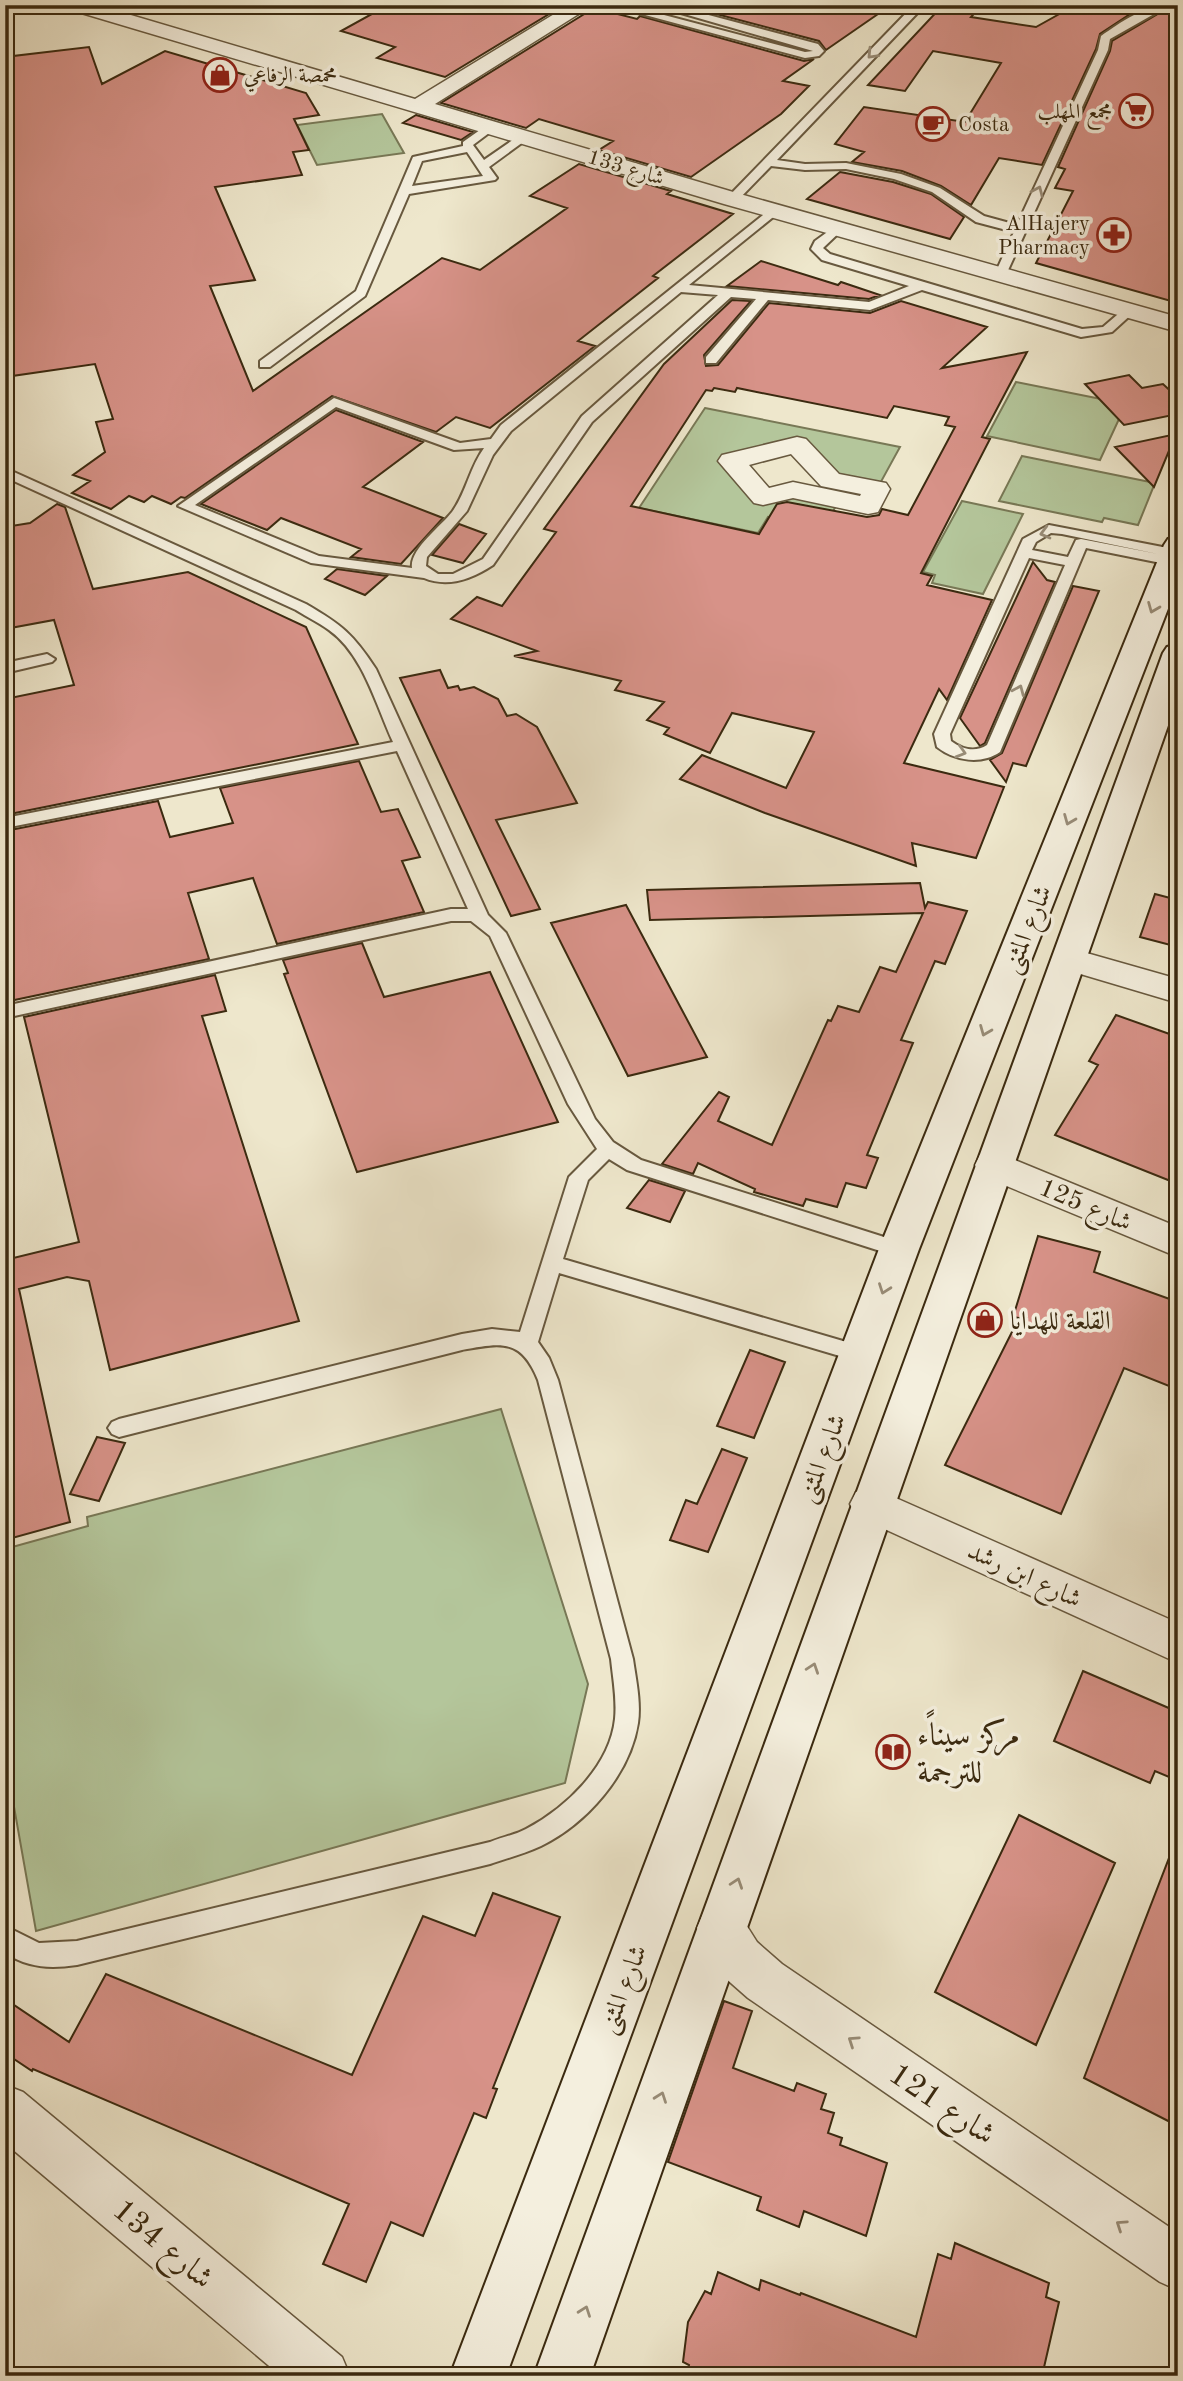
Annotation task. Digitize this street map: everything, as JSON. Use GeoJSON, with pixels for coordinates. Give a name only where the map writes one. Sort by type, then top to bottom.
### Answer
{"type":"FeatureCollection","features":[{"type":"Feature","properties":{"kind":"street","name":"شارع 133"},"geometry":{"type":"LineString","coordinates":[[75,5],[773,211],[1178,325]]}},
{"type":"Feature","properties":{"kind":"street"},"geometry":{"type":"LineString","coordinates":[[419,105],[583,5]]}},
{"type":"Feature","properties":{"kind":"street"},"geometry":{"type":"LineString","coordinates":[[797,445],[830,480],[877,489],[867,506],[793,490],[763,498],[731,461],[797,445]]}},
{"type":"Feature","properties":{"kind":"street","name":"شارع المثنى"},"geometry":{"type":"LineString","coordinates":[[478,2376],[899,1249],[1174,553]]}},
{"type":"Feature","properties":{"kind":"street","name":"شارع المثنى"},"geometry":{"type":"LineString","coordinates":[[562,2376],[993,1165],[1176,663]]}},
{"type":"Feature","properties":{"kind":"street"},"geometry":{"type":"LineString","coordinates":[[1069,958],[1178,991]]}},
{"type":"Feature","properties":{"kind":"street","name":"شارع 125"},"geometry":{"type":"LineString","coordinates":[[993,1165],[1178,1243]]}},
{"type":"Feature","properties":{"kind":"street","name":"شارع ابن رشد"},"geometry":{"type":"LineString","coordinates":[[872,1504],[1178,1644]]}},
{"type":"Feature","properties":{"kind":"street","name":"شارع 121"},"geometry":{"type":"LineString","coordinates":[[722,1928],[740,1959],[765,1981],[1178,2264]]}},
{"type":"Feature","properties":{"kind":"street","name":"شارع 134"},"geometry":{"type":"LineString","coordinates":[[5,2110],[323,2376]]}},
{"type":"Feature","properties":{"kind":"lane"},"geometry":{"type":"LineString","coordinates":[[613,5],[641,8],[805,55],[819,51],[814,46],[658,5]]}},
{"type":"Feature","properties":{"kind":"lane"},"geometry":{"type":"LineString","coordinates":[[732,199],[920,5]]}},
{"type":"Feature","properties":{"kind":"lane"},"geometry":{"type":"LineString","coordinates":[[1000,276],[1105,38],[1122,26],[1165,5]]}},
{"type":"Feature","properties":{"kind":"lane"},"geometry":{"type":"LineString","coordinates":[[404,191],[491,178],[467,144],[491,127]]}},
{"type":"Feature","properties":{"kind":"lane"},"geometry":{"type":"LineString","coordinates":[[483,166],[524,137]]}},
{"type":"Feature","properties":{"kind":"lane"},"geometry":{"type":"LineString","coordinates":[[265,364],[361,293],[417,159],[470,148]]}},
{"type":"Feature","properties":{"kind":"lane"},"geometry":{"type":"LineString","coordinates":[[768,162],[805,167],[846,166],[897,176],[936,190],[981,219],[1021,230]]}},
{"type":"Feature","properties":{"kind":"lane"},"geometry":{"type":"LineString","coordinates":[[425,574],[418,562],[420,556],[460,511],[493,443],[506,429],[773,211]]}},
{"type":"Feature","properties":{"kind":"lane"},"geometry":{"type":"LineString","coordinates":[[837,229],[819,244],[817,249],[826,257],[1081,334],[1103,333],[1114,328],[1128,312]]}},
{"type":"Feature","properties":{"kind":"lane"},"geometry":{"type":"LineString","coordinates":[[679,288],[870,306],[919,286]]}},
{"type":"Feature","properties":{"kind":"lane"},"geometry":{"type":"LineString","coordinates":[[493,443],[459,447],[334,402],[185,506],[316,560],[425,574],[442,579],[453,579],[478,570],[488,562],[587,419],[727,294]]}},
{"type":"Feature","properties":{"kind":"lane"},"geometry":{"type":"LineString","coordinates":[[711,360],[764,298]]}},
{"type":"Feature","properties":{"kind":"lane"},"geometry":{"type":"LineString","coordinates":[[5,472],[268,590],[335,627],[351,643],[368,669],[480,917]]}},
{"type":"Feature","properties":{"kind":"lane"},"geometry":{"type":"LineString","coordinates":[[1062,530],[1174,553],[1081,543],[994,748],[982,755],[954,750],[943,743],[942,734],[1030,539],[1038,533],[1062,530]]}},
{"type":"Feature","properties":{"kind":"lane"},"geometry":{"type":"LineString","coordinates":[[1023,552],[1073,562]]}},
{"type":"Feature","properties":{"kind":"lane"},"geometry":{"type":"LineString","coordinates":[[5,668],[47,659]]}},
{"type":"Feature","properties":{"kind":"lane"},"geometry":{"type":"LineString","coordinates":[[5,823],[402,746]]}},
{"type":"Feature","properties":{"kind":"lane"},"geometry":{"type":"LineString","coordinates":[[5,1012],[451,915],[480,917],[497,933],[590,1129],[607,1150],[634,1165],[899,1249]]}},
{"type":"Feature","properties":{"kind":"lane"},"geometry":{"type":"LineString","coordinates":[[527,1344],[579,1177],[607,1150]]}},
{"type":"Feature","properties":{"kind":"lane"},"geometry":{"type":"LineString","coordinates":[[551,1264],[860,1354]]}},
{"type":"Feature","properties":{"kind":"lane"},"geometry":{"type":"LineString","coordinates":[[5,1938],[34,1956],[77,1953],[490,1853],[537,1836],[573,1809],[598,1783],[616,1754],[625,1728],[627,1693],[622,1659],[548,1380],[540,1358],[527,1344],[509,1335],[462,1342],[119,1428]]}},
{"type":"Feature","properties":{"kind":"green space"},"geometry":{"type":"Polygon","coordinates":[[[382,114],[404,153],[317,165],[297,125],[382,114]]]}},
{"type":"Feature","properties":{"kind":"green space"},"geometry":{"type":"Polygon","coordinates":[[[1016,382],[1126,404],[1100,460],[987,436],[1016,382]]]}},
{"type":"Feature","properties":{"kind":"green space"},"geometry":{"type":"Polygon","coordinates":[[[705,408],[900,447],[877,489],[830,480],[797,445],[731,461],[763,497],[793,490],[840,500],[833,511],[790,522],[768,517],[758,533],[639,508],[705,408]]]}},
{"type":"Feature","properties":{"kind":"green space"},"geometry":{"type":"Polygon","coordinates":[[[1022,456],[1155,483],[1138,525],[1104,518],[1102,522],[999,501],[1022,456]]]}},
{"type":"Feature","properties":{"kind":"green space"},"geometry":{"type":"Polygon","coordinates":[[[962,501],[1023,514],[983,594],[932,583],[935,575],[923,572],[962,501]]]}},
{"type":"Feature","properties":{"kind":"green space"},"geometry":{"type":"Polygon","coordinates":[[[501,1409],[588,1684],[565,1783],[36,1931],[5,1756],[5,1549],[88,1526],[87,1517],[501,1409]]]}},
{"type":"Feature","properties":{"kind":"building"},"geometry":{"type":"Polygon","coordinates":[[[388,5],[564,5],[445,77],[377,58],[395,47],[341,31],[388,5]]]}},
{"type":"Feature","properties":{"kind":"building"},"geometry":{"type":"Polygon","coordinates":[[[682,5],[891,5],[826,50],[819,41],[682,5]]]}},
{"type":"Feature","properties":{"kind":"building"},"geometry":{"type":"Polygon","coordinates":[[[943,5],[982,5],[971,17],[1036,27],[1081,5],[1151,5],[1132,13],[1100,34],[1096,49],[1042,165],[999,158],[971,205],[941,186],[902,171],[852,162],[864,152],[835,144],[864,107],[965,122],[1001,63],[933,51],[905,91],[868,85],[943,5]]]}},
{"type":"Feature","properties":{"kind":"building"},"geometry":{"type":"Polygon","coordinates":[[[1173,5],[1178,5],[1178,303],[1036,263],[1073,191],[1055,188],[1065,169],[1058,167],[1110,51],[1112,41],[1173,5]]]}},
{"type":"Feature","properties":{"kind":"building"},"geometry":{"type":"Polygon","coordinates":[[[594,8],[637,19],[640,16],[804,61],[814,59],[783,81],[809,86],[781,114],[691,177],[599,150],[613,141],[539,119],[526,128],[441,103],[594,8]]]}},
{"type":"Feature","properties":{"kind":"building"},"geometry":{"type":"Polygon","coordinates":[[[89,47],[102,84],[165,51],[306,93],[319,115],[294,119],[309,150],[293,152],[302,175],[215,187],[255,280],[210,286],[253,391],[442,258],[480,270],[567,208],[530,196],[579,164],[671,191],[667,194],[733,214],[653,276],[658,278],[578,341],[595,346],[490,428],[456,417],[436,432],[332,396],[185,498],[181,497],[171,504],[152,496],[144,502],[129,496],[111,509],[72,493],[90,481],[73,475],[105,452],[96,422],[113,419],[95,364],[5,377],[5,57],[89,47]]]}},
{"type":"Feature","properties":{"kind":"building"},"geometry":{"type":"Polygon","coordinates":[[[416,115],[473,132],[461,140],[403,123],[416,115]]]}},
{"type":"Feature","properties":{"kind":"building"},"geometry":{"type":"Polygon","coordinates":[[[840,172],[893,182],[931,194],[964,217],[950,239],[807,199],[840,172]]]}},
{"type":"Feature","properties":{"kind":"building"},"geometry":{"type":"Polygon","coordinates":[[[761,261],[880,295],[869,299],[727,286],[761,261]]]}},
{"type":"Feature","properties":{"kind":"building"},"geometry":{"type":"Polygon","coordinates":[[[732,300],[751,301],[704,355],[706,366],[718,365],[769,303],[870,313],[901,301],[987,327],[942,368],[1027,352],[982,437],[990,439],[921,573],[932,576],[927,585],[992,600],[947,700],[939,689],[904,763],[1004,787],[976,858],[912,843],[916,866],[765,813],[680,779],[702,755],[786,788],[814,732],[732,713],[710,753],[664,734],[669,728],[647,720],[664,702],[615,690],[621,681],[514,656],[537,651],[451,619],[477,597],[502,606],[556,532],[544,529],[664,364],[732,300]],[[714,388],[712,391],[706,390],[631,506],[759,534],[777,504],[787,502],[867,517],[879,515],[882,509],[908,515],[955,427],[945,425],[949,417],[894,406],[887,418],[737,388],[735,392],[714,388]]]}},
{"type":"Feature","properties":{"kind":"building"},"geometry":{"type":"Polygon","coordinates":[[[1129,375],[1142,388],[1163,384],[1178,398],[1178,414],[1124,425],[1085,384],[1129,375]]]}},
{"type":"Feature","properties":{"kind":"building"},"geometry":{"type":"Polygon","coordinates":[[[336,410],[423,442],[363,487],[443,518],[401,564],[351,557],[361,549],[281,518],[267,530],[201,504],[336,410]]]}},
{"type":"Feature","properties":{"kind":"building"},"geometry":{"type":"Polygon","coordinates":[[[1176,434],[1154,487],[1115,447],[1176,434]]]}},
{"type":"Feature","properties":{"kind":"building"},"geometry":{"type":"Polygon","coordinates":[[[57,504],[65,507],[93,589],[188,572],[306,627],[358,744],[5,815],[5,699],[74,685],[54,620],[5,629],[5,527],[30,523],[57,504]]]}},
{"type":"Feature","properties":{"kind":"building"},"geometry":{"type":"Polygon","coordinates":[[[459,524],[486,534],[463,563],[432,555],[459,524]]]}},
{"type":"Feature","properties":{"kind":"building"},"geometry":{"type":"Polygon","coordinates":[[[1033,562],[1047,580],[1055,582],[985,743],[980,746],[960,718],[1033,562]]]}},
{"type":"Feature","properties":{"kind":"building"},"geometry":{"type":"Polygon","coordinates":[[[337,569],[387,576],[365,595],[325,579],[337,569]]]}},
{"type":"Feature","properties":{"kind":"building"},"geometry":{"type":"Polygon","coordinates":[[[1073,586],[1099,591],[1026,766],[1013,763],[1006,782],[990,760],[1002,753],[1073,586]]]}},
{"type":"Feature","properties":{"kind":"building"},"geometry":{"type":"Polygon","coordinates":[[[440,670],[448,688],[458,686],[460,690],[474,687],[498,699],[507,716],[516,714],[537,727],[577,803],[496,820],[540,909],[511,916],[400,678],[440,670]]]}},
{"type":"Feature","properties":{"kind":"building"},"geometry":{"type":"Polygon","coordinates":[[[359,761],[381,812],[398,809],[420,857],[402,861],[424,912],[277,944],[253,878],[188,893],[209,959],[5,1002],[5,831],[158,801],[170,837],[233,823],[220,788],[359,761]]]}},
{"type":"Feature","properties":{"kind":"building"},"geometry":{"type":"Polygon","coordinates":[[[920,883],[925,908],[928,902],[967,911],[945,964],[935,961],[901,1040],[913,1043],[867,1155],[878,1158],[866,1188],[846,1183],[837,1207],[806,1199],[803,1206],[754,1192],[755,1189],[698,1163],[693,1174],[662,1164],[719,1092],[729,1097],[718,1121],[772,1145],[828,1020],[831,1021],[838,1006],[859,1012],[880,967],[896,972],[923,913],[650,920],[647,890],[920,883]]]}},
{"type":"Feature","properties":{"kind":"building"},"geometry":{"type":"Polygon","coordinates":[[[1155,894],[1178,900],[1178,947],[1140,937],[1155,894]]]}},
{"type":"Feature","properties":{"kind":"building"},"geometry":{"type":"Polygon","coordinates":[[[626,905],[707,1057],[628,1076],[551,923],[626,905]]]}},
{"type":"Feature","properties":{"kind":"building"},"geometry":{"type":"Polygon","coordinates":[[[362,943],[384,997],[490,972],[558,1122],[357,1172],[284,974],[288,973],[283,960],[362,943]]]}},
{"type":"Feature","properties":{"kind":"building"},"geometry":{"type":"Polygon","coordinates":[[[215,975],[226,1011],[202,1016],[299,1321],[110,1370],[89,1281],[67,1277],[19,1289],[70,1522],[5,1540],[5,1260],[79,1242],[24,1017],[215,975]]]}},
{"type":"Feature","properties":{"kind":"building"},"geometry":{"type":"Polygon","coordinates":[[[1116,1015],[1178,1037],[1178,1184],[1055,1135],[1098,1065],[1089,1061],[1116,1015]]]}},
{"type":"Feature","properties":{"kind":"building"},"geometry":{"type":"Polygon","coordinates":[[[649,1180],[685,1191],[670,1222],[627,1208],[649,1180]]]}},
{"type":"Feature","properties":{"kind":"building"},"geometry":{"type":"Polygon","coordinates":[[[1038,1236],[1100,1252],[1094,1272],[1178,1302],[1178,1364],[1169,1386],[1124,1368],[1061,1514],[945,1465],[1019,1318],[1013,1317],[1038,1236]]]}},
{"type":"Feature","properties":{"kind":"building"},"geometry":{"type":"Polygon","coordinates":[[[750,1350],[785,1362],[754,1438],[717,1426],[750,1350]]]}},
{"type":"Feature","properties":{"kind":"building"},"geometry":{"type":"Polygon","coordinates":[[[97,1437],[125,1443],[99,1501],[70,1494],[97,1437]]]}},
{"type":"Feature","properties":{"kind":"building"},"geometry":{"type":"Polygon","coordinates":[[[722,1449],[747,1458],[708,1552],[670,1540],[686,1500],[697,1504],[722,1449]]]}},
{"type":"Feature","properties":{"kind":"building"},"geometry":{"type":"Polygon","coordinates":[[[1083,1671],[1178,1712],[1178,1755],[1169,1777],[1155,1771],[1150,1783],[1054,1741],[1083,1671]]]}},
{"type":"Feature","properties":{"kind":"building"},"geometry":{"type":"Polygon","coordinates":[[[1019,1815],[1115,1863],[1036,2045],[935,1992],[1019,1815]]]}},
{"type":"Feature","properties":{"kind":"building"},"geometry":{"type":"Polygon","coordinates":[[[1176,1840],[1178,1841],[1178,2126],[1084,2078],[1176,1840]]]}},
{"type":"Feature","properties":{"kind":"building"},"geometry":{"type":"Polygon","coordinates":[[[493,1893],[560,1917],[493,2088],[497,2089],[486,2118],[474,2113],[423,2236],[391,2222],[366,2282],[323,2264],[349,2204],[33,2069],[32,2071],[5,2053],[5,1999],[69,2042],[106,1974],[352,2075],[423,1916],[475,1936],[493,1893]]]}},
{"type":"Feature","properties":{"kind":"building"},"geometry":{"type":"Polygon","coordinates":[[[724,2001],[752,2011],[733,2068],[794,2091],[797,2083],[826,2094],[821,2109],[834,2113],[828,2133],[842,2138],[840,2145],[887,2163],[866,2236],[804,2211],[799,2227],[757,2210],[761,2197],[668,2162],[724,2001]]]}},
{"type":"Feature","properties":{"kind":"building"},"geometry":{"type":"Polygon","coordinates":[[[955,2243],[1049,2283],[1046,2297],[1059,2302],[1042,2376],[686,2376],[689,2365],[683,2362],[688,2322],[705,2291],[711,2294],[718,2272],[759,2290],[761,2280],[800,2295],[801,2293],[916,2337],[938,2254],[951,2259],[955,2243]]]}},
{"type":"Feature","properties":{"kind":"place","name":"محمصة الرفاعي"},"geometry":{"type":"Point","coordinates":[220,75]}},
{"type":"Feature","properties":{"kind":"place","name":"مجمع المهلب"},"geometry":{"type":"Point","coordinates":[1136,111]}},
{"type":"Feature","properties":{"kind":"place","name":"Costa"},"geometry":{"type":"Point","coordinates":[933,124]}},
{"type":"Feature","properties":{"kind":"place","name":"AlHajery Pharmacy"},"geometry":{"type":"Point","coordinates":[1114,235]}},
{"type":"Feature","properties":{"kind":"place","name":"القلعة للهدايا"},"geometry":{"type":"Point","coordinates":[985,1320]}},
{"type":"Feature","properties":{"kind":"place","name":"مركز سيناًء للترجمة"},"geometry":{"type":"Point","coordinates":[893,1752]}}]}
